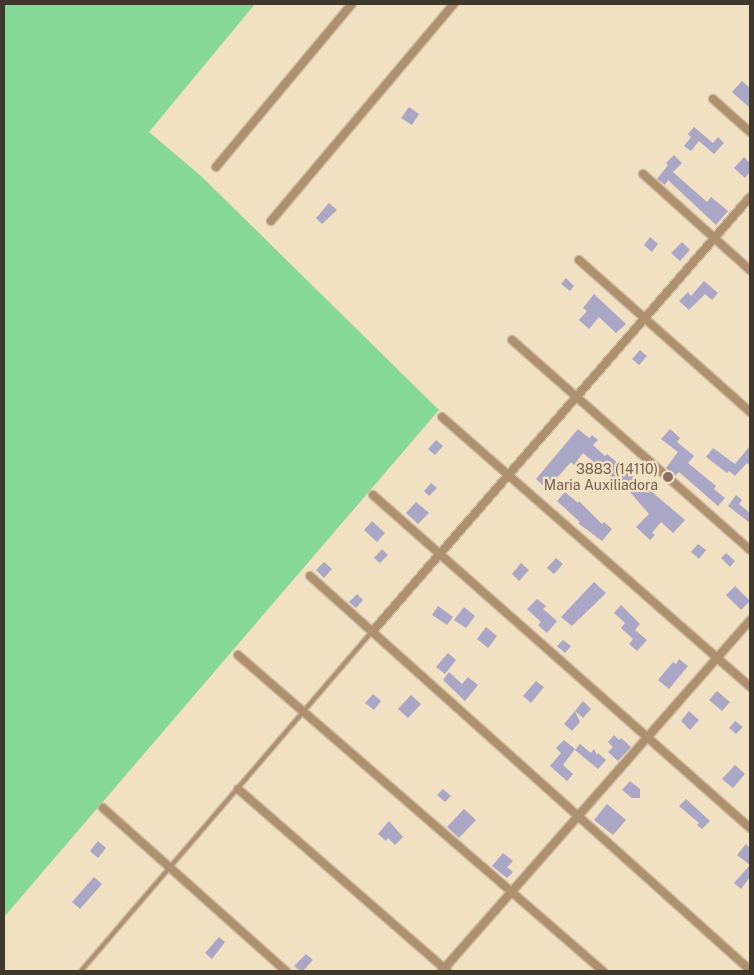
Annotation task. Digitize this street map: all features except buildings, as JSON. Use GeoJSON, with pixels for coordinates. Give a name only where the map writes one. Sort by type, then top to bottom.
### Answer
{"type":"FeatureCollection","features":[{"type":"Feature","properties":{"kind":"street"},"geometry":{"type":"LineString","coordinates":[[216,167],[352,4]]}},
{"type":"Feature","properties":{"kind":"street"},"geometry":{"type":"LineString","coordinates":[[271,222],[454,4]]}},
{"type":"Feature","properties":{"kind":"street"},"geometry":{"type":"LineString","coordinates":[[713,99],[750,132]]}},
{"type":"Feature","properties":{"kind":"street"},"geometry":{"type":"LineString","coordinates":[[643,174],[750,270]]}},
{"type":"Feature","properties":{"kind":"street"},"geometry":{"type":"LineString","coordinates":[[372,632],[750,197]]}},
{"type":"Feature","properties":{"kind":"street"},"geometry":{"type":"LineString","coordinates":[[579,260],[750,412]]}},
{"type":"Feature","properties":{"kind":"street"},"geometry":{"type":"LineString","coordinates":[[512,340],[750,550]]}},
{"type":"Feature","properties":{"kind":"street"},"geometry":{"type":"LineString","coordinates":[[442,417],[750,687]]}},
{"type":"Feature","properties":{"kind":"street"},"geometry":{"type":"LineString","coordinates":[[374,495],[750,828]]}},
{"type":"Feature","properties":{"kind":"street"},"geometry":{"type":"LineString","coordinates":[[310,576],[750,970]]}},
{"type":"Feature","properties":{"kind":"street"},"geometry":{"type":"LineString","coordinates":[[238,789],[444,970],[750,620]]}},
{"type":"Feature","properties":{"kind":"street"},"geometry":{"type":"LineString","coordinates":[[238,655],[603,971]]}},
{"type":"Feature","properties":{"kind":"street"},"geometry":{"type":"LineString","coordinates":[[103,808],[286,971]]}},
{"type":"Feature","properties":{"kind":"lane"},"geometry":{"type":"LineString","coordinates":[[81,971],[372,632]]}},
{"type":"Feature","properties":{"kind":"green space"},"geometry":{"type":"Polygon","coordinates":[[[4,4],[255,4],[149,132],[201,176],[439,410],[4,917],[4,4]]]}},
{"type":"Feature","properties":{"kind":"place","name":"3883 (14110) Maria Auxiliadora"},"geometry":{"type":"Point","coordinates":[668,477]}}]}
